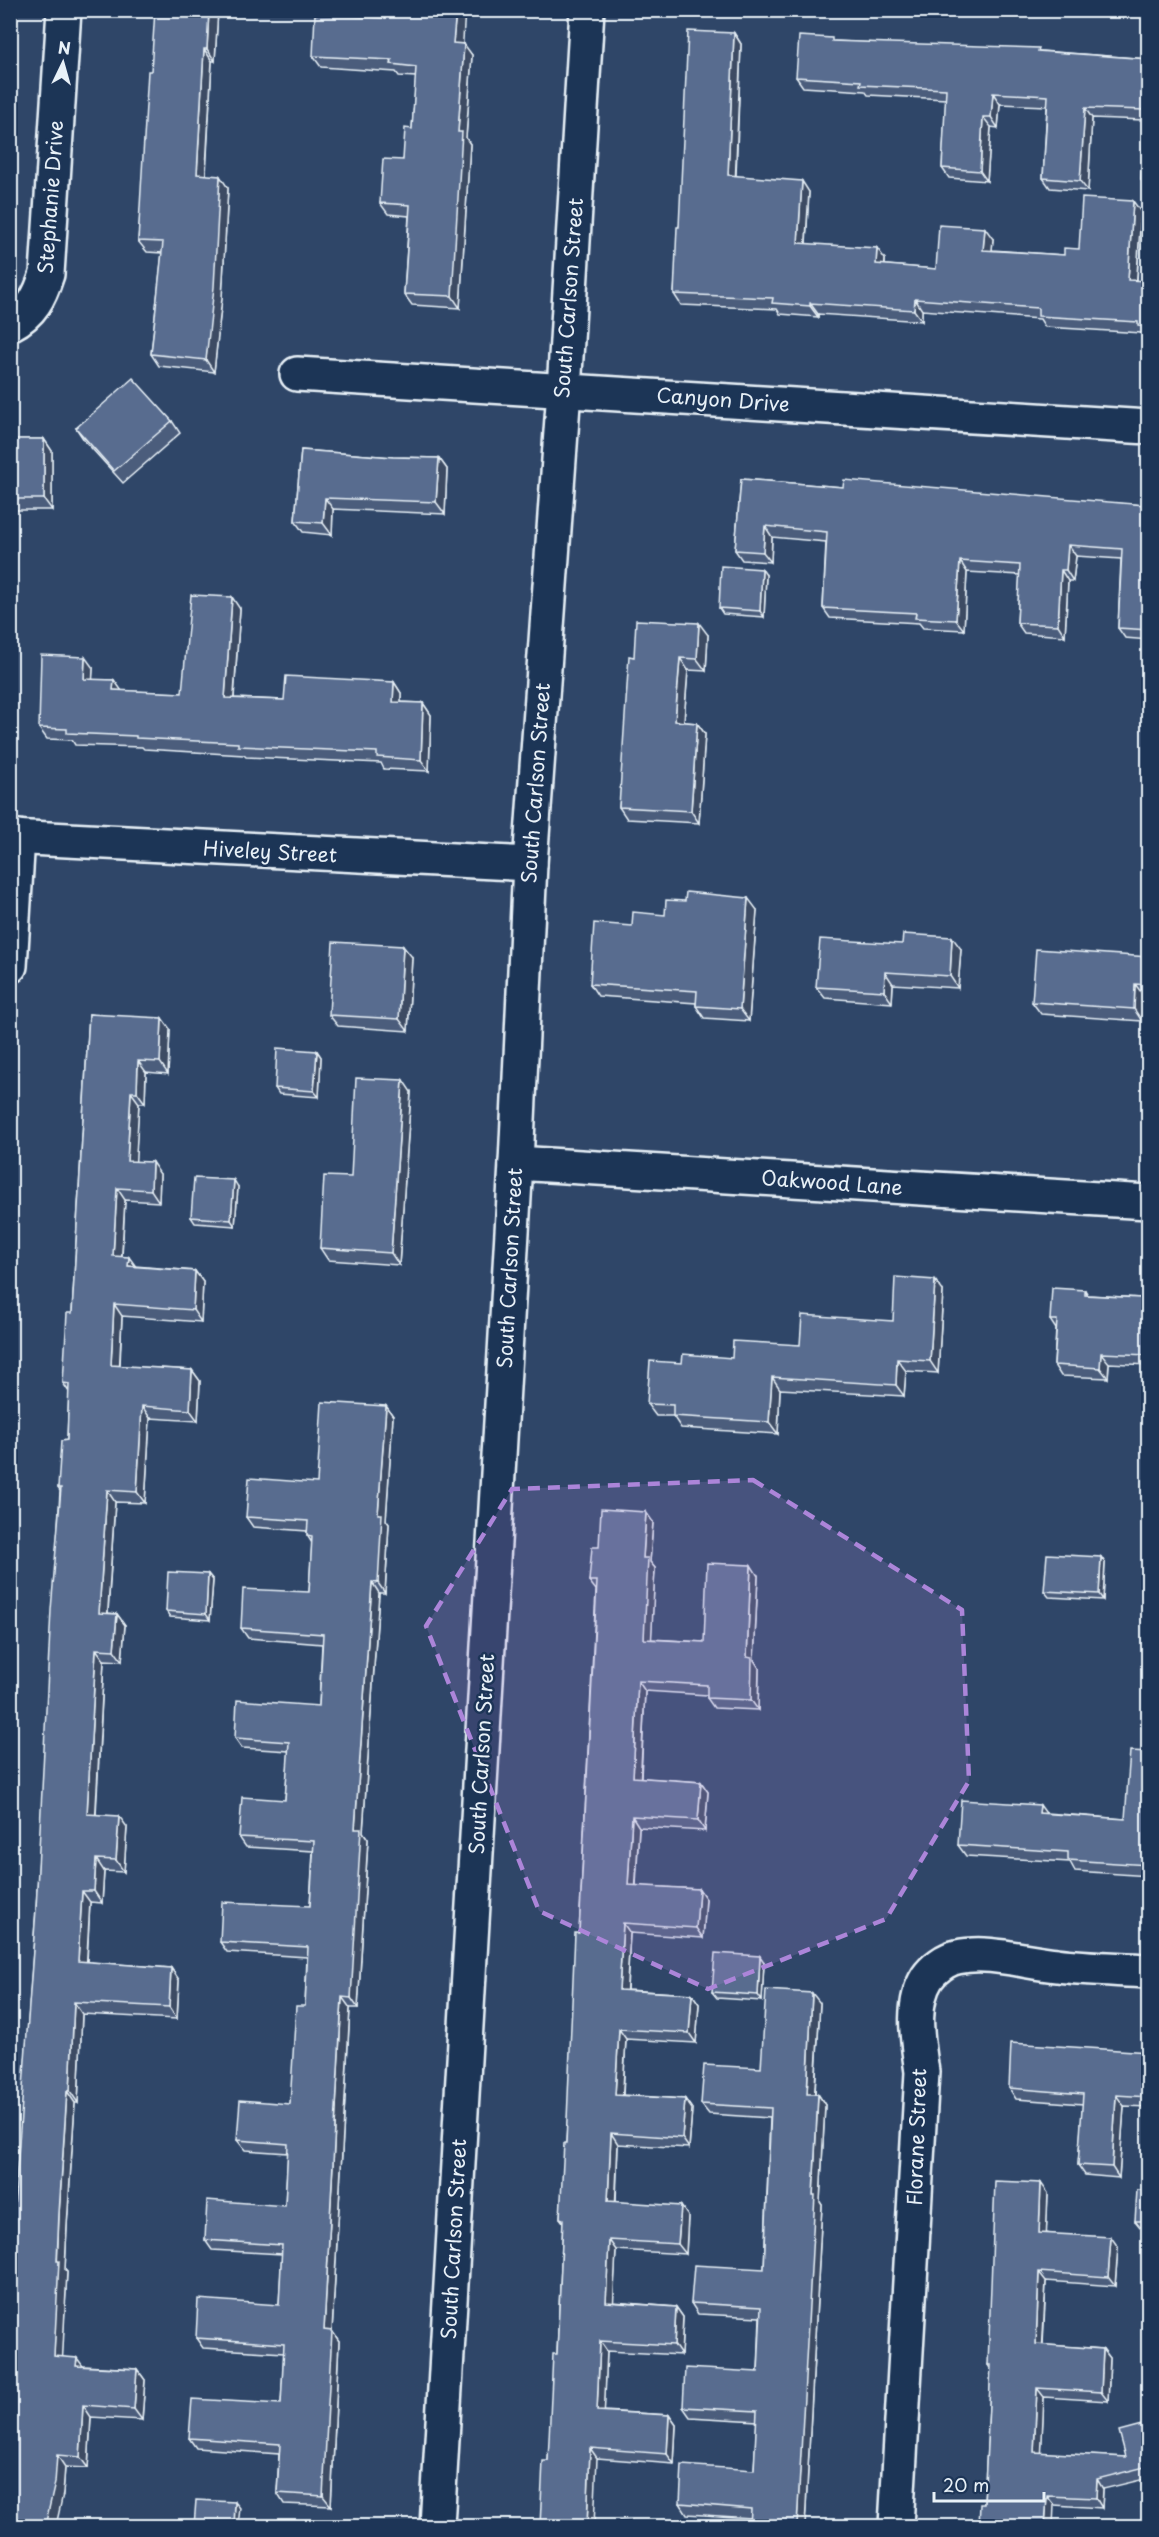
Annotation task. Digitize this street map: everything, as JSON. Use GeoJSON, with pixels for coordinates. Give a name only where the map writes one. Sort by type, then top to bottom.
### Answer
{"type":"FeatureCollection","features":[{"type":"Feature","properties":{"kind":"street","name":"Stephanie Drive"},"geometry":{"type":"LineString","coordinates":[[21,316],[39,299],[47,274],[64,10]]}},
{"type":"Feature","properties":{"kind":"street","name":"South Carlson Street"},"geometry":{"type":"LineString","coordinates":[[437,2526],[516,1163],[530,864],[564,390],[587,10]]}},
{"type":"Feature","properties":{"kind":"street","name":"Canyon Drive"},"geometry":{"type":"LineString","coordinates":[[297,374],[1149,427]]}},
{"type":"Feature","properties":{"kind":"street","name":"Hiveley Street"},"geometry":{"type":"LineString","coordinates":[[14,837],[530,864]]}},
{"type":"Feature","properties":{"kind":"street"},"geometry":{"type":"LineString","coordinates":[[10,966],[14,837]]}},
{"type":"Feature","properties":{"kind":"street","name":"Oakwood Lane"},"geometry":{"type":"LineString","coordinates":[[516,1163],[1149,1202]]}},
{"type":"Feature","properties":{"kind":"street","name":"Florane Street"},"geometry":{"type":"LineString","coordinates":[[896,2526],[922,2072],[916,2025],[923,1987],[928,1976],[955,1957],[982,1955],[1059,1966],[1149,1971]]}},
{"type":"Feature","properties":{"kind":"highlighted area"},"geometry":{"type":"Polygon","coordinates":[[[753,1480],[962,1610],[969,1781],[886,1919],[708,1989],[539,1911],[426,1626],[512,1489],[753,1480]]]}},
{"type":"Feature","properties":{"kind":"building"},"geometry":{"type":"Polygon","coordinates":[[[155,10],[209,10],[207,49],[204,49],[197,174],[220,176],[214,287],[206,360],[151,354],[163,242],[138,241],[148,71],[151,71],[155,10]]]}},
{"type":"Feature","properties":{"kind":"building"},"geometry":{"type":"Polygon","coordinates":[[[383,10],[456,10],[453,43],[464,44],[458,132],[462,132],[452,296],[404,294],[410,205],[380,203],[383,159],[403,160],[405,128],[412,129],[416,67],[391,64],[392,60],[313,56],[315,14],[383,18],[383,10]]]}},
{"type":"Feature","properties":{"kind":"building"},"geometry":{"type":"Polygon","coordinates":[[[688,31],[734,33],[728,175],[802,181],[798,243],[877,248],[876,264],[936,269],[939,225],[985,228],[983,250],[1064,255],[1064,248],[1079,249],[1082,198],[1133,201],[1128,280],[1149,281],[1149,327],[1138,326],[1138,322],[1038,316],[1038,308],[915,299],[914,310],[810,303],[810,306],[772,303],[773,298],[674,294],[688,31]]]}},
{"type":"Feature","properties":{"kind":"building"},"geometry":{"type":"Polygon","coordinates":[[[799,36],[832,38],[832,41],[1039,48],[1038,51],[1149,59],[1149,180],[1141,180],[1145,110],[1085,108],[1080,181],[1043,178],[1048,96],[993,93],[991,117],[983,117],[980,171],[942,168],[946,89],[860,85],[861,81],[796,77],[799,36]]]}},
{"type":"Feature","properties":{"kind":"building"},"geometry":{"type":"Polygon","coordinates":[[[133,378],[172,421],[114,471],[76,428],[133,378]]]}},
{"type":"Feature","properties":{"kind":"building"},"geometry":{"type":"Polygon","coordinates":[[[10,439],[44,439],[44,499],[10,499],[10,439]]]}},
{"type":"Feature","properties":{"kind":"building"},"geometry":{"type":"Polygon","coordinates":[[[301,450],[439,458],[436,502],[325,498],[323,523],[295,521],[301,450]]]}},
{"type":"Feature","properties":{"kind":"building"},"geometry":{"type":"Polygon","coordinates":[[[741,479],[843,487],[844,480],[1145,505],[1145,502],[1149,503],[1149,630],[1118,628],[1122,549],[1068,545],[1066,570],[1061,570],[1058,625],[1017,623],[1020,565],[960,561],[956,620],[915,618],[916,613],[823,608],[827,532],[765,526],[763,552],[735,550],[741,479]]]}},
{"type":"Feature","properties":{"kind":"building"},"geometry":{"type":"Polygon","coordinates":[[[721,566],[762,569],[760,611],[719,608],[721,566]]]}},
{"type":"Feature","properties":{"kind":"building"},"geometry":{"type":"Polygon","coordinates":[[[191,595],[232,597],[225,698],[284,700],[286,676],[394,682],[393,702],[423,703],[421,760],[377,757],[377,752],[238,746],[238,743],[67,733],[67,729],[39,728],[41,655],[85,657],[84,679],[114,680],[113,690],[182,693],[191,595]]]}},
{"type":"Feature","properties":{"kind":"building"},"geometry":{"type":"Polygon","coordinates":[[[636,620],[699,623],[697,659],[680,658],[675,721],[697,723],[691,811],[619,807],[629,656],[634,657],[636,620]]]}},
{"type":"Feature","properties":{"kind":"building"},"geometry":{"type":"Polygon","coordinates":[[[686,892],[748,898],[740,1009],[696,1006],[697,991],[590,984],[594,923],[632,926],[633,912],[665,915],[666,900],[685,901],[686,892]]]}},
{"type":"Feature","properties":{"kind":"building"},"geometry":{"type":"Polygon","coordinates":[[[903,934],[952,937],[950,976],[885,972],[884,991],[816,987],[820,939],[902,944],[903,934]]]}},
{"type":"Feature","properties":{"kind":"building"},"geometry":{"type":"Polygon","coordinates":[[[333,942],[403,946],[399,1019],[329,1015],[333,942]]]}},
{"type":"Feature","properties":{"kind":"building"},"geometry":{"type":"Polygon","coordinates":[[[1036,949],[1149,957],[1149,985],[1135,984],[1134,1009],[1032,1002],[1036,949]]]}},
{"type":"Feature","properties":{"kind":"building"},"geometry":{"type":"Polygon","coordinates":[[[89,1014],[162,1018],[160,1062],[138,1061],[137,1092],[131,1092],[127,1161],[152,1162],[151,1190],[117,1188],[113,1256],[129,1257],[128,1266],[195,1271],[193,1310],[114,1304],[111,1365],[192,1370],[190,1410],[142,1406],[137,1492],[107,1490],[99,1613],[117,1614],[114,1650],[96,1649],[87,1814],[119,1816],[116,1860],[96,1859],[94,1891],[82,1891],[78,1961],[171,1968],[169,2007],[74,2002],[70,2091],[67,2091],[59,2214],[54,2356],[77,2358],[76,2366],[137,2369],[134,2409],[83,2405],[80,2457],[57,2455],[55,2483],[45,2526],[10,2526],[12,2384],[10,2384],[10,2280],[36,1909],[51,1610],[61,1488],[58,1488],[61,1441],[67,1440],[69,1384],[63,1383],[67,1313],[72,1313],[89,1014]]]}},
{"type":"Feature","properties":{"kind":"building"},"geometry":{"type":"Polygon","coordinates":[[[277,1048],[317,1051],[314,1091],[275,1088],[277,1048]]]}},
{"type":"Feature","properties":{"kind":"building"},"geometry":{"type":"Polygon","coordinates":[[[356,1078],[403,1080],[391,1253],[320,1248],[324,1176],[351,1177],[356,1078]]]}},
{"type":"Feature","properties":{"kind":"building"},"geometry":{"type":"Polygon","coordinates":[[[194,1178],[234,1180],[231,1220],[191,1217],[194,1178]]]}},
{"type":"Feature","properties":{"kind":"building"},"geometry":{"type":"Polygon","coordinates":[[[895,1277],[935,1280],[930,1361],[897,1359],[896,1385],[772,1377],[769,1422],[673,1416],[673,1405],[647,1404],[650,1361],[682,1363],[683,1354],[732,1358],[733,1341],[800,1345],[802,1315],[893,1321],[895,1277]]]}},
{"type":"Feature","properties":{"kind":"building"},"geometry":{"type":"Polygon","coordinates":[[[1052,1288],[1085,1290],[1085,1295],[1141,1298],[1141,1305],[1149,1305],[1149,1355],[1101,1353],[1100,1368],[1054,1365],[1057,1320],[1050,1320],[1052,1288]]]}},
{"type":"Feature","properties":{"kind":"building"},"geometry":{"type":"Polygon","coordinates":[[[322,1402],[386,1406],[378,1514],[382,1514],[378,1583],[372,1582],[355,1829],[361,1829],[351,1998],[342,1997],[324,2330],[332,2331],[323,2496],[277,2493],[280,2444],[189,2438],[192,2399],[281,2404],[284,2344],[196,2338],[198,2299],[279,2305],[282,2245],[205,2240],[207,2200],[285,2206],[288,2144],[237,2140],[240,2100],[290,2104],[296,2006],[305,2006],[308,1947],[220,1942],[222,1902],[310,1906],[314,1841],[239,1837],[242,1797],[285,1800],[289,1742],[235,1738],[237,1700],[319,1706],[323,1634],[241,1628],[243,1589],[309,1592],[312,1536],[307,1535],[308,1521],[246,1517],[249,1478],[317,1483],[322,1402]]]}},
{"type":"Feature","properties":{"kind":"building"},"geometry":{"type":"Polygon","coordinates":[[[601,1509],[646,1512],[643,1558],[648,1558],[644,1639],[704,1642],[707,1563],[751,1565],[747,1657],[752,1658],[751,1700],[707,1698],[707,1685],[638,1681],[633,1777],[701,1782],[698,1820],[632,1816],[628,1885],[699,1889],[696,1928],[623,1923],[619,1990],[692,1994],[689,2033],[619,2029],[615,2095],[685,2099],[682,2138],[611,2133],[608,2201],[681,2206],[678,2244],[609,2240],[606,2302],[676,2307],[674,2345],[600,2341],[597,2411],[669,2415],[667,2454],[590,2448],[587,2526],[540,2526],[543,2461],[548,2461],[553,2354],[557,2354],[563,2219],[560,2218],[564,2143],[566,2143],[575,1933],[579,1933],[597,1581],[589,1581],[592,1547],[599,1547],[601,1509]]]}},
{"type":"Feature","properties":{"kind":"building"},"geometry":{"type":"Polygon","coordinates":[[[1047,1554],[1101,1557],[1099,1594],[1044,1591],[1047,1554]]]}},
{"type":"Feature","properties":{"kind":"building"},"geometry":{"type":"Polygon","coordinates":[[[168,1572],[208,1574],[206,1614],[166,1611],[168,1572]]]}},
{"type":"Feature","properties":{"kind":"building"},"geometry":{"type":"Polygon","coordinates":[[[1130,1751],[1149,1752],[1149,1865],[1068,1860],[1068,1852],[958,1845],[961,1800],[1040,1805],[1039,1813],[1125,1819],[1130,1751]]]}},
{"type":"Feature","properties":{"kind":"building"},"geometry":{"type":"Polygon","coordinates":[[[715,1953],[760,1956],[758,1995],[712,1992],[715,1953]]]}},
{"type":"Feature","properties":{"kind":"building"},"geometry":{"type":"Polygon","coordinates":[[[766,1990],[812,1993],[807,2094],[818,2094],[813,2195],[815,2195],[797,2526],[750,2526],[751,2509],[680,2503],[682,2465],[754,2470],[757,2411],[683,2407],[685,2368],[758,2372],[761,2307],[691,2303],[694,2265],[764,2269],[771,2108],[701,2104],[704,2065],[761,2068],[766,1990]]]}},
{"type":"Feature","properties":{"kind":"building"},"geometry":{"type":"Polygon","coordinates":[[[1011,2043],[1149,2052],[1149,2097],[1116,2095],[1112,2167],[1078,2165],[1083,2094],[1009,2088],[1011,2043]]]}},
{"type":"Feature","properties":{"kind":"building"},"geometry":{"type":"Polygon","coordinates":[[[995,2181],[1041,2183],[1039,2233],[1111,2237],[1108,2277],[1039,2272],[1036,2344],[1103,2349],[1101,2392],[1037,2388],[1034,2452],[1126,2457],[1119,2431],[1149,2423],[1149,2466],[1097,2479],[1096,2498],[1047,2496],[1045,2526],[979,2526],[980,2504],[984,2504],[991,2365],[988,2365],[995,2181]]]}},
{"type":"Feature","properties":{"kind":"building"},"geometry":{"type":"Polygon","coordinates":[[[1137,2190],[1149,2190],[1149,2221],[1135,2221],[1137,2190]]]}},
{"type":"Feature","properties":{"kind":"building"},"geometry":{"type":"Polygon","coordinates":[[[196,2500],[235,2502],[234,2526],[194,2526],[196,2500]]]}},
{"type":"Feature","properties":{"kind":"building"},"geometry":{"type":"Polygon","coordinates":[[[619,2521],[661,2523],[661,2526],[619,2526],[619,2521]]]}}]}
